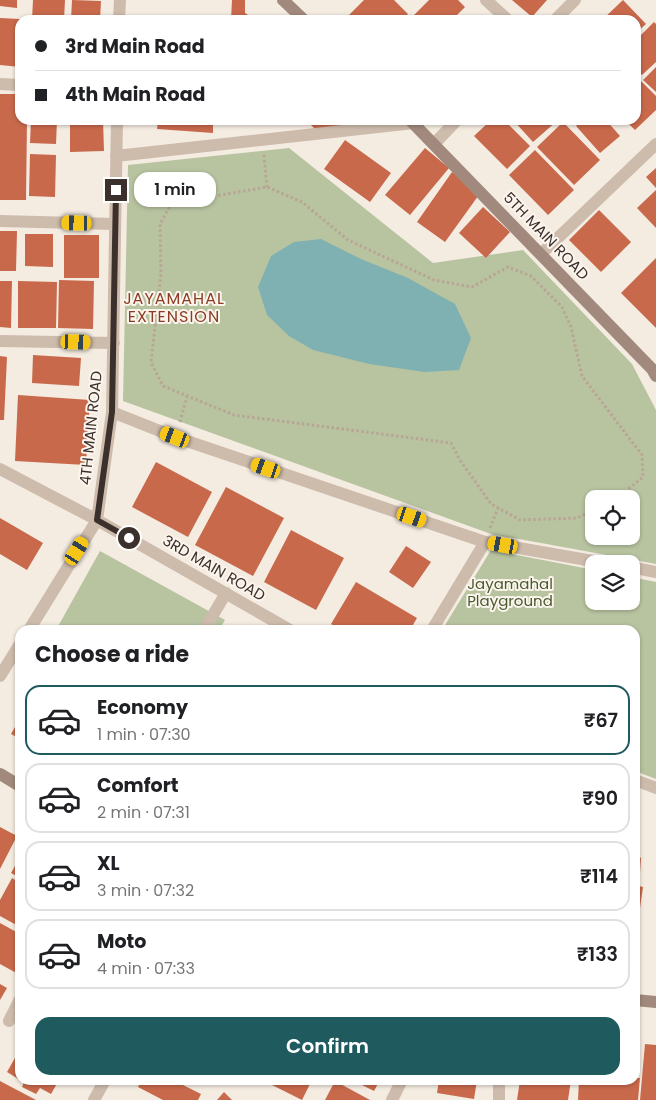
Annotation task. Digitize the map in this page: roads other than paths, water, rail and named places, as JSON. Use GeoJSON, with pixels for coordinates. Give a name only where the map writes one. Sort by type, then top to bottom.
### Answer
{"type":"FeatureCollection","features":[{"type":"Feature","properties":{"kind":"street"},"geometry":{"type":"LineString","coordinates":[[119,15],[120,0]]}},
{"type":"Feature","properties":{"kind":"street"},"geometry":{"type":"LineString","coordinates":[[283,0],[299,15]]}},
{"type":"Feature","properties":{"kind":"street"},"geometry":{"type":"LineString","coordinates":[[486,0],[502,15]]}},
{"type":"Feature","properties":{"kind":"street"},"geometry":{"type":"LineString","coordinates":[[560,15],[575,0]]}},
{"type":"Feature","properties":{"kind":"street"},"geometry":{"type":"LineString","coordinates":[[0,84],[15,85]]}},
{"type":"Feature","properties":{"kind":"street","name":"4TH MAIN ROAD"},"geometry":{"type":"LineString","coordinates":[[32,625],[97,520],[112,412],[117,125]]}},
{"type":"Feature","properties":{"kind":"street"},"geometry":{"type":"LineString","coordinates":[[116,156],[387,125]]}},
{"type":"Feature","properties":{"kind":"street","name":"5TH MAIN ROAD"},"geometry":{"type":"LineString","coordinates":[[415,125],[655,370]]}},
{"type":"Feature","properties":{"kind":"street"},"geometry":{"type":"LineString","coordinates":[[434,144],[452,125]]}},
{"type":"Feature","properties":{"kind":"street"},"geometry":{"type":"LineString","coordinates":[[541,254],[656,144]]}},
{"type":"Feature","properties":{"kind":"street"},"geometry":{"type":"LineString","coordinates":[[0,221],[115,224]]}},
{"type":"Feature","properties":{"kind":"street"},"geometry":{"type":"LineString","coordinates":[[0,341],[114,344]]}},
{"type":"Feature","properties":{"kind":"street"},"geometry":{"type":"LineString","coordinates":[[112,412],[175,437],[485,542],[585,560]]}},
{"type":"Feature","properties":{"kind":"street","name":"3RD MAIN ROAD"},"geometry":{"type":"LineString","coordinates":[[0,469],[97,520],[281,625]]}},
{"type":"Feature","properties":{"kind":"street"},"geometry":{"type":"LineString","coordinates":[[435,625],[485,542]]}},
{"type":"Feature","properties":{"kind":"street"},"geometry":{"type":"LineString","coordinates":[[640,569],[656,572]]}},
{"type":"Feature","properties":{"kind":"street"},"geometry":{"type":"LineString","coordinates":[[207,625],[226,593]]}},
{"type":"Feature","properties":{"kind":"street"},"geometry":{"type":"LineString","coordinates":[[0,676],[15,652]]}},
{"type":"Feature","properties":{"kind":"street"},"geometry":{"type":"LineString","coordinates":[[0,774],[15,783]]}},
{"type":"Feature","properties":{"kind":"street"},"geometry":{"type":"LineString","coordinates":[[640,782],[656,788]]}},
{"type":"Feature","properties":{"kind":"street"},"geometry":{"type":"LineString","coordinates":[[640,1000],[656,1002]]}},
{"type":"Feature","properties":{"kind":"street"},"geometry":{"type":"LineString","coordinates":[[8,1021],[15,1008]]}},
{"type":"Feature","properties":{"kind":"street"},"geometry":{"type":"LineString","coordinates":[[94,1100],[102,1085]]}},
{"type":"Feature","properties":{"kind":"street"},"geometry":{"type":"LineString","coordinates":[[392,1100],[400,1085]]}},
{"type":"Feature","properties":{"kind":"street"},"geometry":{"type":"LineString","coordinates":[[499,1085],[499,1100]]}},
{"type":"Feature","properties":{"kind":"water"},"geometry":{"type":"Polygon","coordinates":[[[321,239],[361,259],[408,278],[455,304],[471,338],[459,370],[425,372],[369,364],[313,350],[289,336],[267,315],[258,287],[271,256],[294,242],[321,239]]]}},
{"type":"Feature","properties":{"kind":"district","name":"JAYAMAHAL EXTENSION"},"geometry":{"type":"Point","coordinates":[174,307]}},
{"type":"Feature","properties":{"kind":"park label","name":"Jayamahal Playground"},"geometry":{"type":"Point","coordinates":[510,592]}}]}
